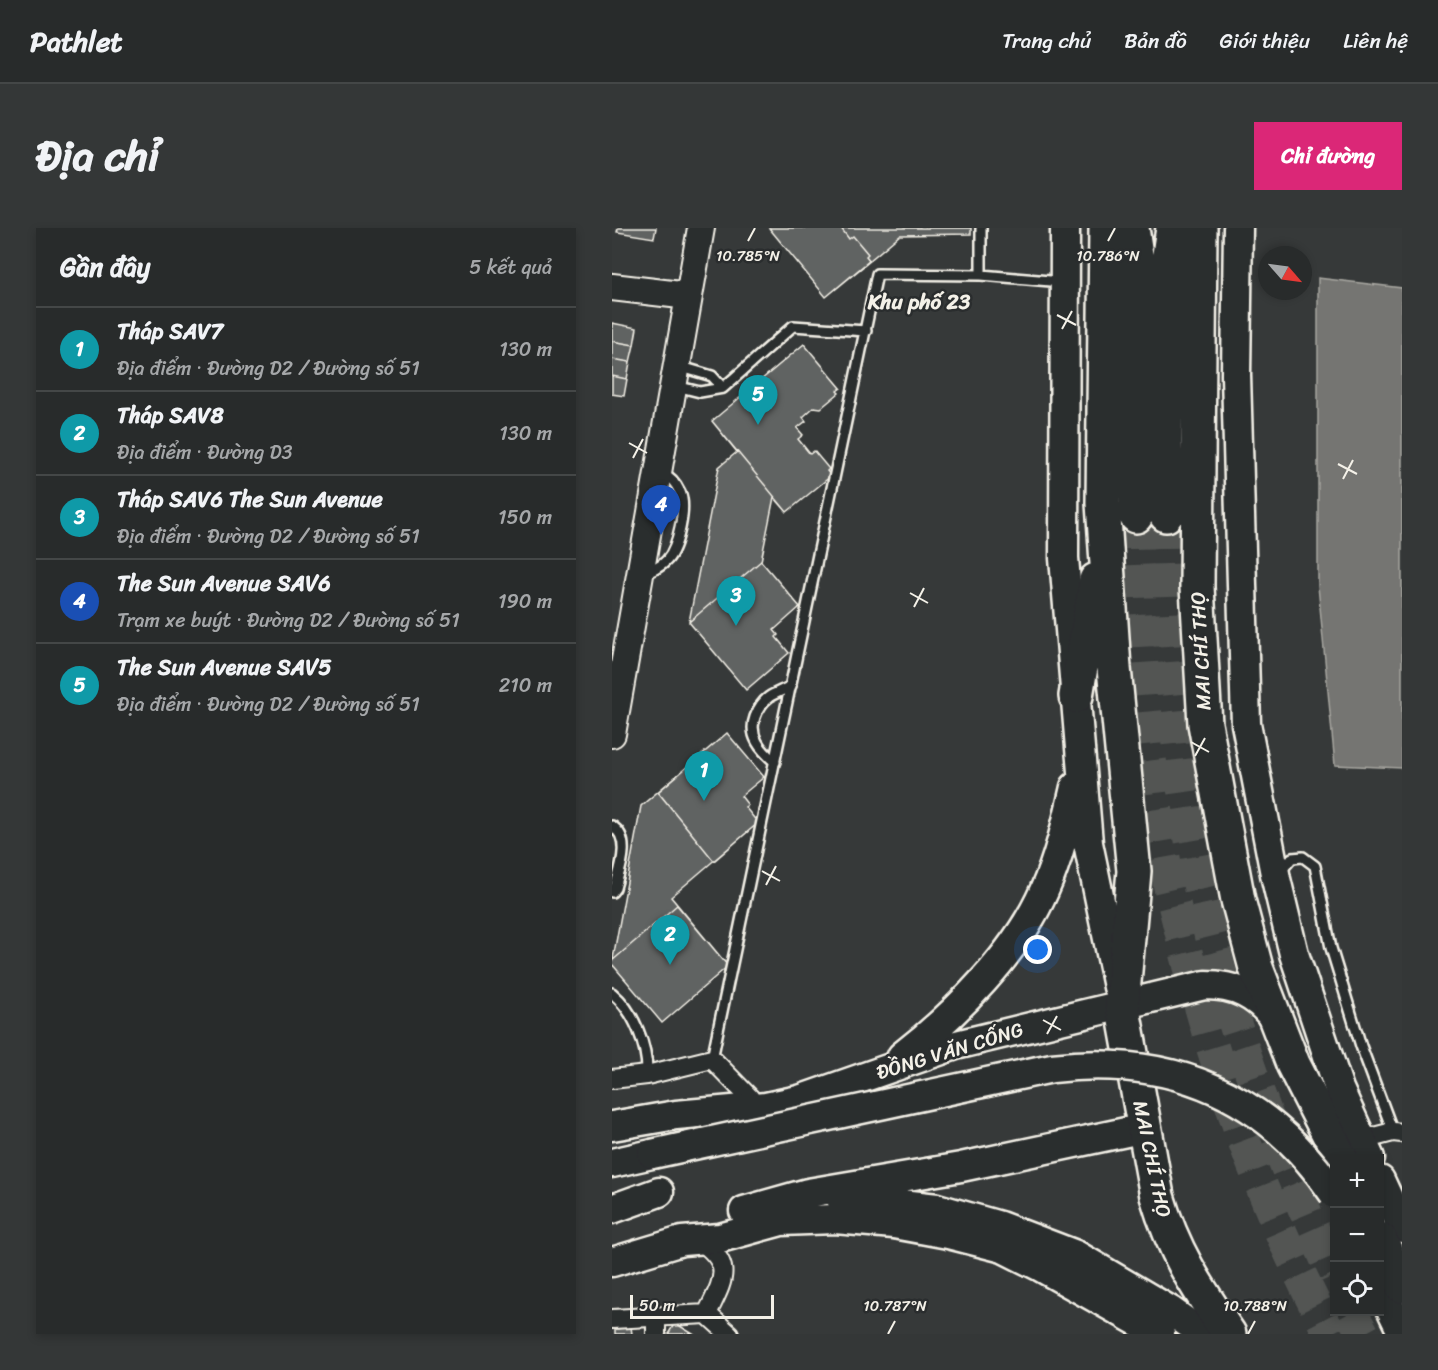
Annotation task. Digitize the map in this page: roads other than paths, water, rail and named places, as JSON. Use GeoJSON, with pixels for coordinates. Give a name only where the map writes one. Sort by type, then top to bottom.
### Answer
{"type":"FeatureCollection","features":[{"type":"Feature","properties":{"kind":"highway","name":"MAI CHÍ THỌ"},"geometry":{"type":"LineString","coordinates":[[1106,228],[1104,503],[1114,668],[1134,871],[1122,1004],[1157,1196],[1172,1239],[1188,1274],[1229,1334]]}},
{"type":"Feature","properties":{"kind":"highway"},"geometry":{"type":"LineString","coordinates":[[1132,228],[1137,262],[1151,515],[1165,442],[1168,262],[1173,228]]}},
{"type":"Feature","properties":{"kind":"highway","name":"MAI CHÍ THỌ"},"geometry":{"type":"LineString","coordinates":[[1200,228],[1197,587],[1205,724],[1238,900],[1257,968],[1276,1021],[1313,1105],[1358,1152]]}},
{"type":"Feature","properties":{"kind":"highway"},"geometry":{"type":"LineString","coordinates":[[1076,696],[1095,587],[1104,503]]}},
{"type":"Feature","properties":{"kind":"highway"},"geometry":{"type":"LineString","coordinates":[[1384,1248],[1402,1286]]}},
{"type":"Feature","properties":{"kind":"main road","name":"MAI CHÍ THỌ"},"geometry":{"type":"LineString","coordinates":[[1065,228],[1064,558],[1088,843],[1122,1004]]}},
{"type":"Feature","properties":{"kind":"main road","name":"MAI CHÍ THỌ"},"geometry":{"type":"LineString","coordinates":[[1238,228],[1236,375],[1246,724],[1276,879],[1298,965],[1358,1152]]}},
{"type":"Feature","properties":{"kind":"main road"},"geometry":{"type":"LineString","coordinates":[[885,1069],[947,1017],[987,975],[1016,939],[1044,893],[1058,855],[1082,761]]}},
{"type":"Feature","properties":{"kind":"main road","name":"ĐỒNG VĂN CỐNG"},"geometry":{"type":"LineString","coordinates":[[612,1126],[676,1115],[750,1109],[799,1100],[956,1045],[1191,987],[1219,985],[1232,987],[1258,1000],[1276,1021]]}},
{"type":"Feature","properties":{"kind":"main road"},"geometry":{"type":"LineString","coordinates":[[612,1163],[1052,1068],[1108,1065],[1136,1067],[1182,1077],[1217,1090],[1241,1103],[1285,1136],[1305,1155],[1330,1188]]}},
{"type":"Feature","properties":{"kind":"main road"},"geometry":{"type":"LineString","coordinates":[[612,1249],[808,1193],[961,1167],[1145,1128]]}},
{"type":"Feature","properties":{"kind":"main road"},"geometry":{"type":"LineString","coordinates":[[1384,1189],[1402,1228]]}},
{"type":"Feature","properties":{"kind":"main road"},"geometry":{"type":"LineString","coordinates":[[612,1209],[657,1193]]}},
{"type":"Feature","properties":{"kind":"main road"},"geometry":{"type":"LineString","coordinates":[[808,1193],[937,1208],[1000,1226],[1076,1255],[1171,1311],[1203,1334]]}},
{"type":"Feature","properties":{"kind":"main road"},"geometry":{"type":"LineString","coordinates":[[612,1262],[682,1241],[709,1239],[781,1221],[835,1219],[894,1224],[948,1234],[1003,1248],[1160,1334]]}},
{"type":"Feature","properties":{"kind":"main road"},"geometry":{"type":"LineString","coordinates":[[1384,1294],[1402,1332]]}},
{"type":"Feature","properties":{"kind":"street"},"geometry":{"type":"LineString","coordinates":[[612,728],[701,228]]}},
{"type":"Feature","properties":{"kind":"street"},"geometry":{"type":"LineString","coordinates":[[612,287],[689,296]]}},
{"type":"Feature","properties":{"kind":"street"},"geometry":{"type":"LineString","coordinates":[[612,1078],[647,1075],[712,1059],[750,1098],[750,1109]]}},
{"type":"Feature","properties":{"kind":"street"},"geometry":{"type":"LineString","coordinates":[[1358,1152],[1398,1133]]}},
{"type":"Feature","properties":{"kind":"street"},"geometry":{"type":"LineString","coordinates":[[707,1314],[718,1291],[723,1273],[718,1256],[709,1239]]}},
{"type":"Feature","properties":{"kind":"street"},"geometry":{"type":"LineString","coordinates":[[612,1319],[656,1325],[707,1314]]}},
{"type":"Feature","properties":{"kind":"street"},"geometry":{"type":"LineString","coordinates":[[707,1314],[729,1334]]}},
{"type":"Feature","properties":{"kind":"lane"},"geometry":{"type":"LineString","coordinates":[[981,228],[981,274]]}},
{"type":"Feature","properties":{"kind":"lane"},"geometry":{"type":"LineString","coordinates":[[712,1059],[878,274],[981,274],[1065,282]]}},
{"type":"Feature","properties":{"kind":"lane"},"geometry":{"type":"LineString","coordinates":[[675,375],[700,392],[723,388],[793,326],[866,331]]}},
{"type":"Feature","properties":{"kind":"lane"},"geometry":{"type":"LineString","coordinates":[[675,375],[712,376],[723,388]]}},
{"type":"Feature","properties":{"kind":"lane"},"geometry":{"type":"LineString","coordinates":[[775,762],[763,752],[755,738],[752,726],[759,707],[768,698],[791,686]]}},
{"type":"Feature","properties":{"kind":"lane"},"geometry":{"type":"LineString","coordinates":[[612,826],[618,830],[623,843],[615,888],[612,892]]}},
{"type":"Feature","properties":{"kind":"lane"},"geometry":{"type":"LineString","coordinates":[[1276,879],[1292,858],[1302,857],[1315,866],[1331,948],[1361,1046],[1398,1133]]}},
{"type":"Feature","properties":{"kind":"lane"},"geometry":{"type":"LineString","coordinates":[[612,993],[620,1000],[642,1040],[648,1059],[647,1075]]}},
{"type":"Feature","properties":{"kind":"tunnel"},"geometry":{"type":"LineString","coordinates":[[1166,515],[1170,646],[1177,733],[1188,820],[1206,917],[1219,970],[1252,1074],[1291,1176],[1330,1267]]}},
{"type":"Feature","properties":{"kind":"tunnel"},"geometry":{"type":"LineString","coordinates":[[1136,516],[1141,649],[1148,737],[1159,825],[1170,888],[1197,994],[1245,1143],[1284,1240],[1330,1334]]}},
{"type":"Feature","properties":{"kind":"tunnel"},"geometry":{"type":"LineString","coordinates":[[1353,1316],[1363,1334]]}},
{"type":"Feature","properties":{"kind":"place","name":"The Sun Avenue SAV5"},"geometry":{"type":"Point","coordinates":[758,425]}},
{"type":"Feature","properties":{"kind":"place","name":"The Sun Avenue SAV6"},"geometry":{"type":"Point","coordinates":[661,535]}},
{"type":"Feature","properties":{"kind":"place","name":"Tháp SAV6 The Sun Avenue"},"geometry":{"type":"Point","coordinates":[736,626]}},
{"type":"Feature","properties":{"kind":"place","name":"Tháp SAV7"},"geometry":{"type":"Point","coordinates":[704,801]}},
{"type":"Feature","properties":{"kind":"place","name":"Tháp SAV8"},"geometry":{"type":"Point","coordinates":[670,965]}},
{"type":"Feature","properties":{"kind":"district","name":"Khu phố 23"},"geometry":{"type":"Point","coordinates":[919,302]}}]}
